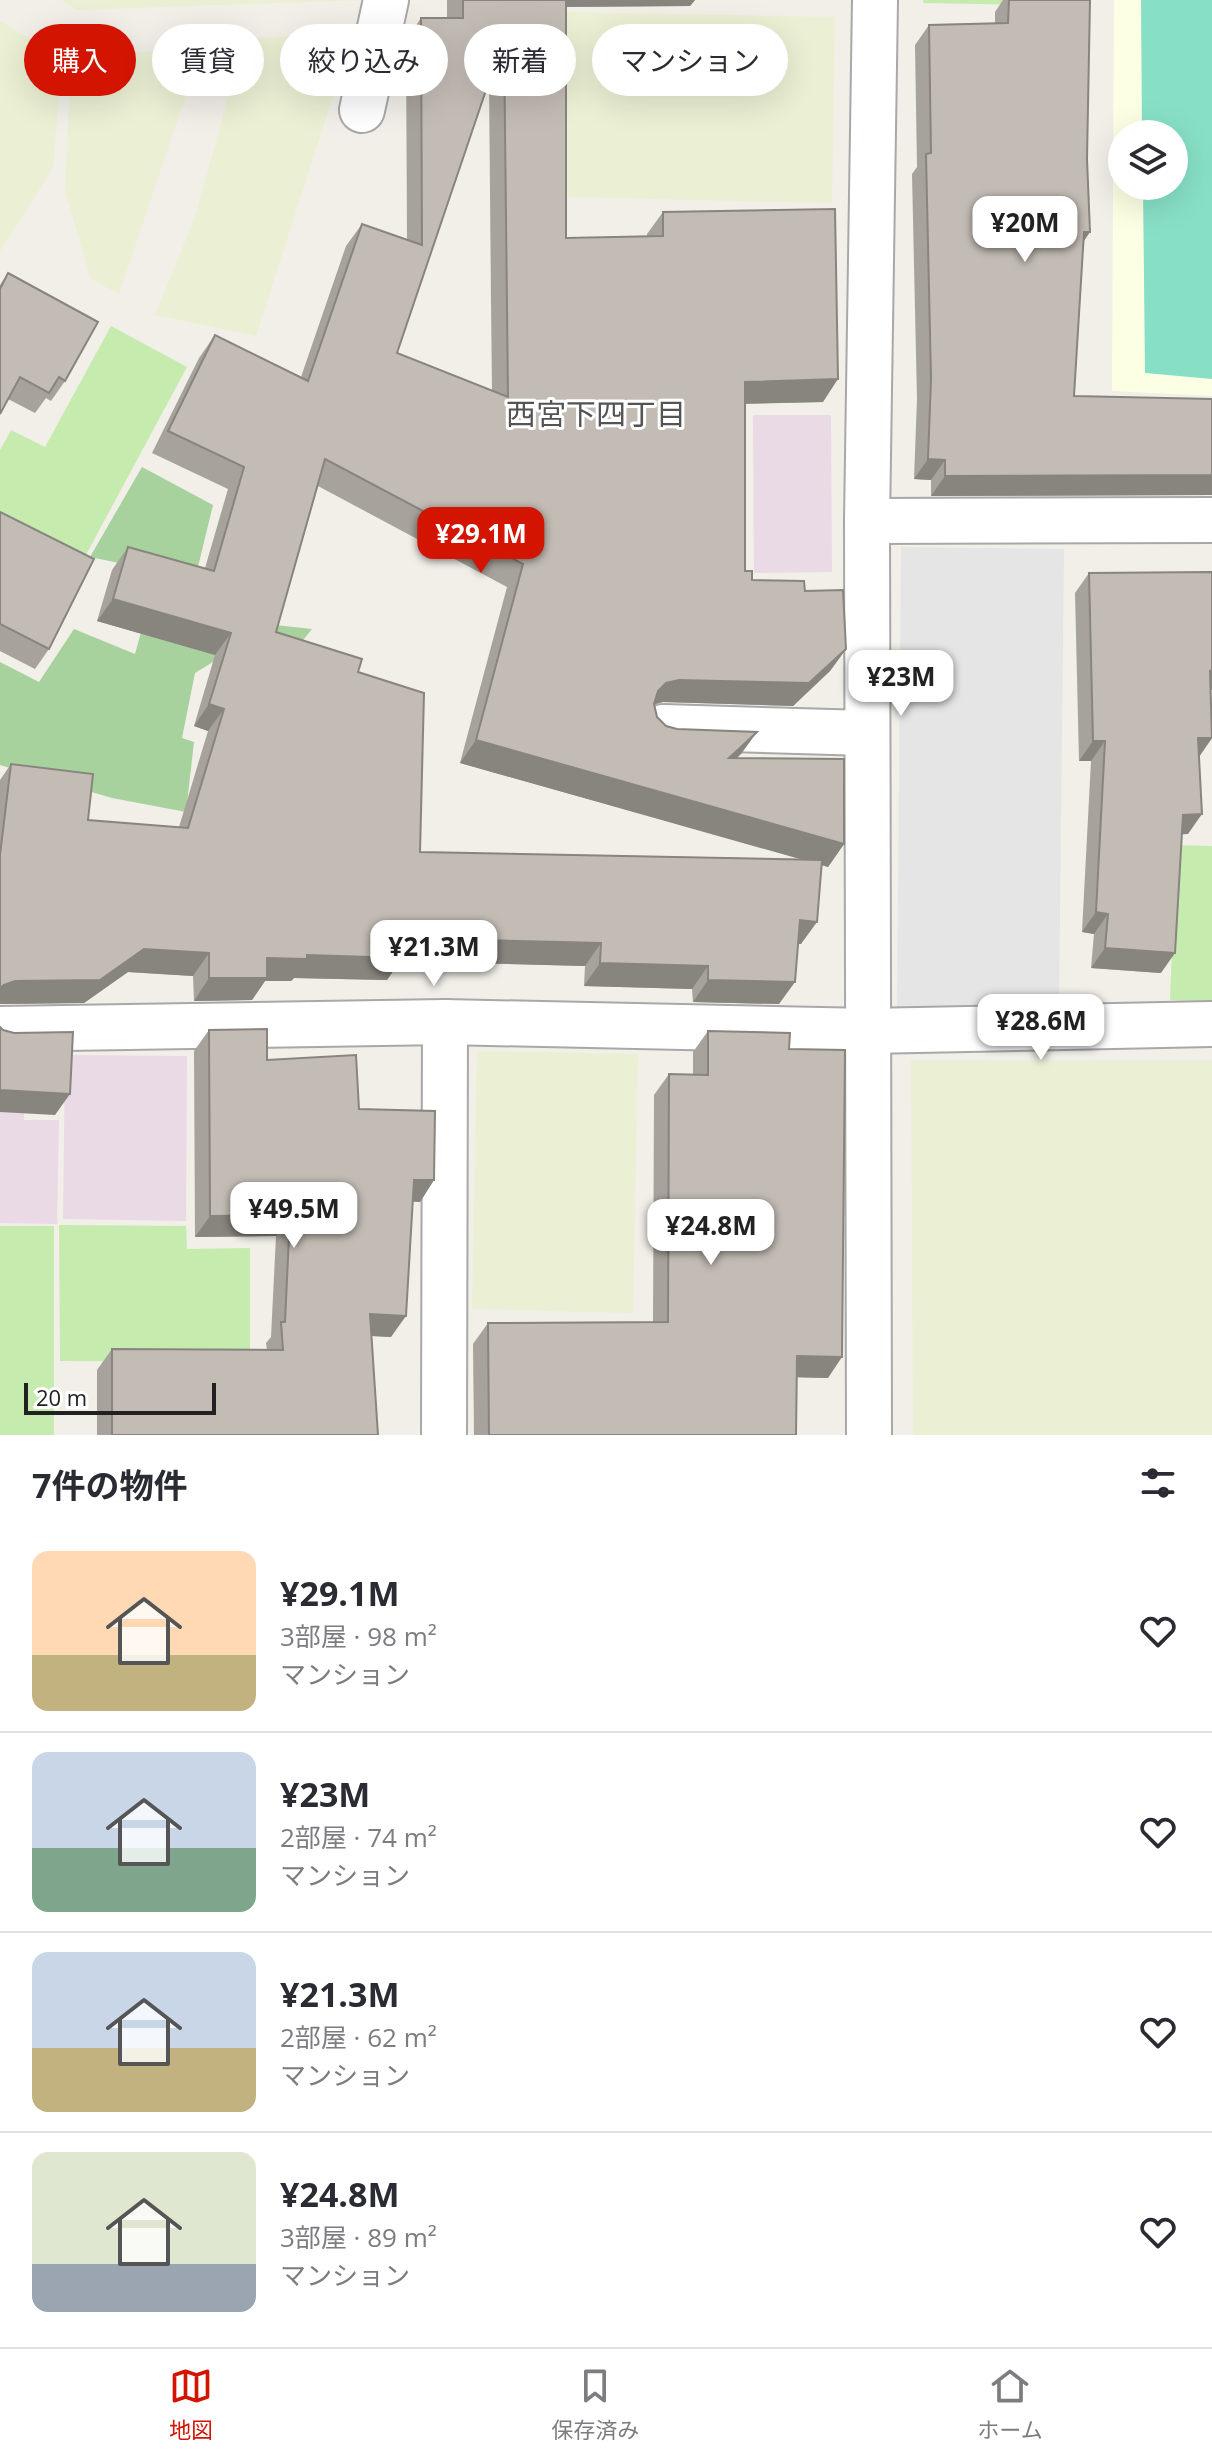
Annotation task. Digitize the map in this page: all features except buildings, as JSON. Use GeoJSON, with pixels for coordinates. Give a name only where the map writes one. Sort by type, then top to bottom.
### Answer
{"type":"FeatureCollection","features":[{"type":"Feature","properties":{"kind":"street"},"geometry":{"type":"LineString","coordinates":[[362,110],[386,0]]}},
{"type":"Feature","properties":{"kind":"street"},"geometry":{"type":"LineString","coordinates":[[869,1435],[867,521],[875,0]]}},
{"type":"Feature","properties":{"kind":"street"},"geometry":{"type":"LineString","coordinates":[[867,521],[1212,520]]}},
{"type":"Feature","properties":{"kind":"street"},"geometry":{"type":"LineString","coordinates":[[663,727],[867,733]]}},
{"type":"Feature","properties":{"kind":"street"},"geometry":{"type":"LineString","coordinates":[[444,1435],[445,1022]]}},
{"type":"Feature","properties":{"kind":"street"},"geometry":{"type":"LineString","coordinates":[[0,1029],[445,1022],[868,1031],[1212,1024]]}},
{"type":"Feature","properties":{"kind":"shaded area"},"geometry":{"type":"Polygon","coordinates":[[[62,0],[365,0],[76,10],[62,0]]]}},
{"type":"Feature","properties":{"kind":"shaded area"},"geometry":{"type":"Polygon","coordinates":[[[1114,0],[1212,0],[1212,396],[1112,391],[1113,200],[1188,200],[1188,120],[1113,120],[1114,0]]]}},
{"type":"Feature","properties":{"kind":"shaded area"},"geometry":{"type":"Polygon","coordinates":[[[566,12],[835,17],[832,203],[562,197],[564,96],[576,96],[576,24],[566,24],[566,12]]]}},
{"type":"Feature","properties":{"kind":"shaded area"},"geometry":{"type":"Polygon","coordinates":[[[0,21],[24,35],[24,96],[59,96],[53,168],[0,251],[0,21]]]}},
{"type":"Feature","properties":{"kind":"shaded area"},"geometry":{"type":"Polygon","coordinates":[[[280,36],[280,96],[333,96],[256,336],[155,315],[195,217],[228,96],[264,96],[264,38],[280,36]]]}},
{"type":"Feature","properties":{"kind":"shaded area"},"geometry":{"type":"Polygon","coordinates":[[[136,52],[152,52],[152,96],[186,96],[119,294],[91,279],[65,191],[69,96],[136,96],[136,52]]]}},
{"type":"Feature","properties":{"kind":"shaded area"},"geometry":{"type":"Polygon","coordinates":[[[753,415],[831,415],[832,572],[754,573],[753,415]]]}},
{"type":"Feature","properties":{"kind":"shaded area"},"geometry":{"type":"Polygon","coordinates":[[[901,547],[1064,549],[1059,1010],[897,1007],[901,547]]]}},
{"type":"Feature","properties":{"kind":"shaded area"},"geometry":{"type":"Polygon","coordinates":[[[477,1051],[638,1054],[633,1313],[472,1309],[477,1051]]]}},
{"type":"Feature","properties":{"kind":"shaded area"},"geometry":{"type":"Polygon","coordinates":[[[65,1055],[187,1056],[186,1221],[63,1219],[65,1055]]]}},
{"type":"Feature","properties":{"kind":"shaded area"},"geometry":{"type":"Polygon","coordinates":[[[0,1056],[24,1056],[24,1120],[59,1120],[57,1224],[0,1223],[0,1056]]]}},
{"type":"Feature","properties":{"kind":"shaded area"},"geometry":{"type":"Polygon","coordinates":[[[911,1060],[1212,1060],[1212,1435],[913,1435],[911,1060]]]}},
{"type":"Feature","properties":{"kind":"green space"},"geometry":{"type":"Polygon","coordinates":[[[923,0],[1077,0],[1077,6],[923,3],[923,0]]]}},
{"type":"Feature","properties":{"kind":"green space"},"geometry":{"type":"Polygon","coordinates":[[[1141,0],[1212,0],[1212,379],[1145,373],[1143,200],[1188,200],[1188,120],[1142,120],[1141,0]]]}},
{"type":"Feature","properties":{"kind":"green space"},"geometry":{"type":"Polygon","coordinates":[[[111,326],[187,367],[80,566],[0,523],[0,450],[11,430],[45,447],[111,326]]]}},
{"type":"Feature","properties":{"kind":"green space"},"geometry":{"type":"Polygon","coordinates":[[[142,467],[213,505],[189,604],[210,618],[312,629],[295,650],[221,657],[195,673],[182,738],[194,742],[186,812],[112,798],[0,765],[0,662],[39,682],[74,629],[135,654],[158,571],[90,557],[142,467]]]}},
{"type":"Feature","properties":{"kind":"green space"},"geometry":{"type":"Polygon","coordinates":[[[1176,845],[1212,846],[1212,1002],[1170,1000],[1176,845]]]}},
{"type":"Feature","properties":{"kind":"green space"},"geometry":{"type":"Polygon","coordinates":[[[59,1225],[186,1226],[187,1249],[250,1248],[250,1362],[60,1361],[59,1225]]]}},
{"type":"Feature","properties":{"kind":"green space"},"geometry":{"type":"Polygon","coordinates":[[[0,1226],[54,1226],[54,1435],[0,1435],[0,1226]]]}},
{"type":"Feature","properties":{"kind":"district","name":"西宮下四丁目"},"geometry":{"type":"Point","coordinates":[596,415]}}]}
